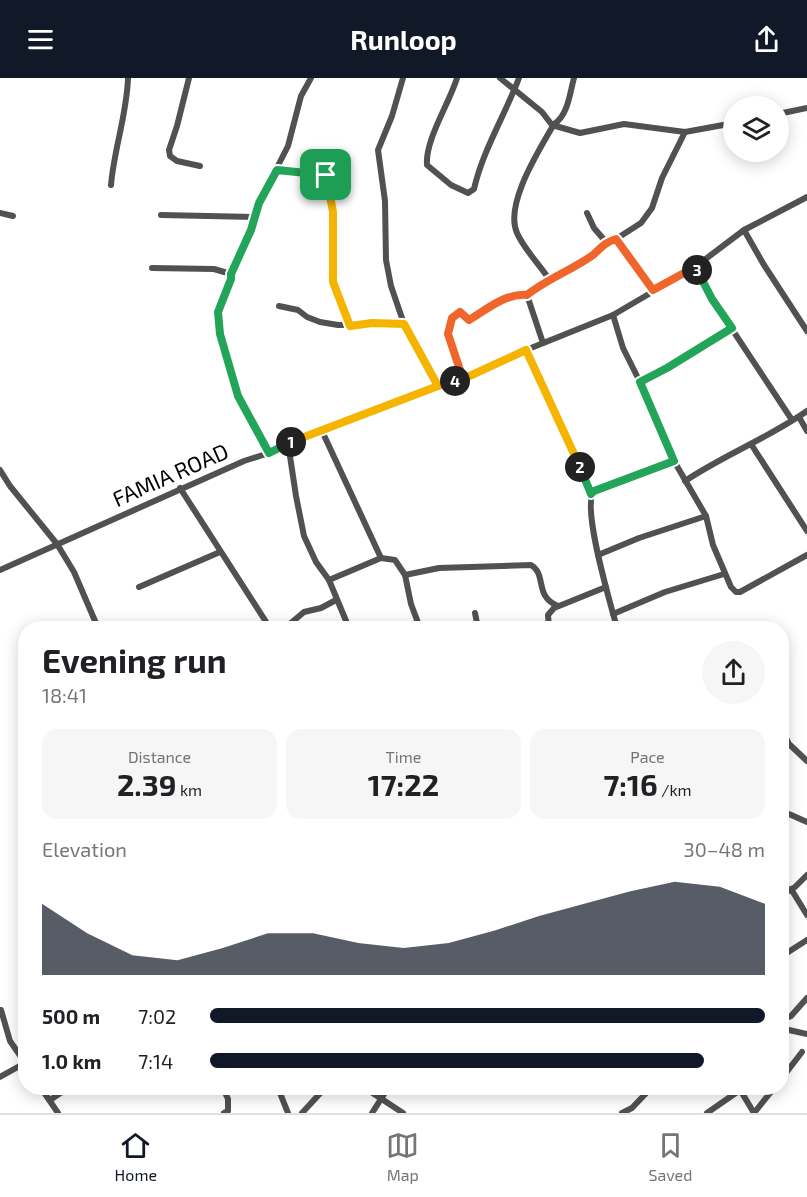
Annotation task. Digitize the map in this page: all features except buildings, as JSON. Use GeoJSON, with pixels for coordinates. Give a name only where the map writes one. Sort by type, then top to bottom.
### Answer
{"type":"FeatureCollection","features":[{"type":"Feature","properties":{"kind":"street"},"geometry":{"type":"LineString","coordinates":[[111,185],[113,160],[121,132],[128,78]]}},
{"type":"Feature","properties":{"kind":"street"},"geometry":{"type":"LineString","coordinates":[[189,78],[169,150],[170,156],[177,161],[200,166]]}},
{"type":"Feature","properties":{"kind":"street"},"geometry":{"type":"LineString","coordinates":[[269,453],[238,396],[220,334],[218,312],[231,274],[251,230],[259,203],[277,170],[291,136],[301,96],[311,78]]}},
{"type":"Feature","properties":{"kind":"street"},"geometry":{"type":"LineString","coordinates":[[403,78],[392,116],[378,150],[385,201],[386,260],[391,286],[404,324],[438,386]]}},
{"type":"Feature","properties":{"kind":"street"},"geometry":{"type":"LineString","coordinates":[[456,78],[426,154],[427,165],[451,185],[468,193],[474,189],[477,173],[519,78]]}},
{"type":"Feature","properties":{"kind":"street"},"geometry":{"type":"LineString","coordinates":[[500,78],[542,112],[552,125],[580,133],[624,124],[685,132],[723,125]]}},
{"type":"Feature","properties":{"kind":"street"},"geometry":{"type":"LineString","coordinates":[[549,279],[517,234],[514,216],[530,164],[554,124],[560,121],[574,78]]}},
{"type":"Feature","properties":{"kind":"street"},"geometry":{"type":"LineString","coordinates":[[789,112],[807,108]]}},
{"type":"Feature","properties":{"kind":"street"},"geometry":{"type":"LineString","coordinates":[[463,379],[448,334],[452,318],[460,312],[469,320],[509,296],[527,295],[549,279],[593,254],[606,242],[616,239],[641,223],[648,215],[662,178],[685,132]]}},
{"type":"Feature","properties":{"kind":"street"},"geometry":{"type":"LineString","coordinates":[[277,170],[326,175],[333,212],[333,282],[350,326]]}},
{"type":"Feature","properties":{"kind":"street","name":"FAMIA ROAD"},"geometry":{"type":"LineString","coordinates":[[0,570],[244,461],[438,386],[463,379],[526,350],[613,315],[695,267],[744,230],[807,197]]}},
{"type":"Feature","properties":{"kind":"street"},"geometry":{"type":"LineString","coordinates":[[0,213],[13,216]]}},
{"type":"Feature","properties":{"kind":"street"},"geometry":{"type":"LineString","coordinates":[[587,213],[594,228],[606,242]]}},
{"type":"Feature","properties":{"kind":"street"},"geometry":{"type":"LineString","coordinates":[[161,215],[254,217]]}},
{"type":"Feature","properties":{"kind":"street"},"geometry":{"type":"LineString","coordinates":[[744,230],[769,274],[807,331]]}},
{"type":"Feature","properties":{"kind":"street"},"geometry":{"type":"LineString","coordinates":[[616,239],[653,290]]}},
{"type":"Feature","properties":{"kind":"street"},"geometry":{"type":"LineString","coordinates":[[695,267],[712,299],[795,419],[807,431]]}},
{"type":"Feature","properties":{"kind":"street"},"geometry":{"type":"LineString","coordinates":[[152,268],[214,269],[231,274]]}},
{"type":"Feature","properties":{"kind":"street"},"geometry":{"type":"LineString","coordinates":[[527,295],[543,344]]}},
{"type":"Feature","properties":{"kind":"street"},"geometry":{"type":"LineString","coordinates":[[279,306],[298,310],[307,317],[320,322],[350,326],[372,323],[404,324]]}},
{"type":"Feature","properties":{"kind":"street"},"geometry":{"type":"LineString","coordinates":[[613,315],[623,348],[674,461],[706,516],[713,545],[731,587],[736,592],[740,592],[807,555]]}},
{"type":"Feature","properties":{"kind":"street"},"geometry":{"type":"LineString","coordinates":[[640,382],[732,328]]}},
{"type":"Feature","properties":{"kind":"street"},"geometry":{"type":"LineString","coordinates":[[526,350],[591,494],[589,505],[598,555],[615,621]]}},
{"type":"Feature","properties":{"kind":"street"},"geometry":{"type":"LineString","coordinates":[[685,481],[711,463],[751,444],[807,411]]}},
{"type":"Feature","properties":{"kind":"street"},"geometry":{"type":"LineString","coordinates":[[322,431],[381,558]]}},
{"type":"Feature","properties":{"kind":"street"},"geometry":{"type":"LineString","coordinates":[[288,443],[304,536],[316,562],[329,580],[346,621]]}},
{"type":"Feature","properties":{"kind":"street"},"geometry":{"type":"LineString","coordinates":[[751,444],[807,531]]}},
{"type":"Feature","properties":{"kind":"street"},"geometry":{"type":"LineString","coordinates":[[591,494],[674,461]]}},
{"type":"Feature","properties":{"kind":"street"},"geometry":{"type":"LineString","coordinates":[[0,470],[10,486],[57,544],[74,572],[95,621]]}},
{"type":"Feature","properties":{"kind":"street"},"geometry":{"type":"LineString","coordinates":[[180,488],[266,621]]}},
{"type":"Feature","properties":{"kind":"street"},"geometry":{"type":"LineString","coordinates":[[598,555],[639,538],[706,516]]}},
{"type":"Feature","properties":{"kind":"street"},"geometry":{"type":"LineString","coordinates":[[139,587],[220,552]]}},
{"type":"Feature","properties":{"kind":"street"},"geometry":{"type":"LineString","coordinates":[[329,580],[381,558],[395,560],[405,575],[417,621]]}},
{"type":"Feature","properties":{"kind":"street"},"geometry":{"type":"LineString","coordinates":[[405,575],[439,568],[531,565],[538,571],[546,598],[558,606]]}},
{"type":"Feature","properties":{"kind":"street"},"geometry":{"type":"LineString","coordinates":[[613,614],[665,592],[724,574]]}},
{"type":"Feature","properties":{"kind":"street"},"geometry":{"type":"LineString","coordinates":[[548,621],[550,611],[558,606],[606,587]]}},
{"type":"Feature","properties":{"kind":"street"},"geometry":{"type":"LineString","coordinates":[[293,621],[304,612],[321,608],[336,600]]}},
{"type":"Feature","properties":{"kind":"street"},"geometry":{"type":"LineString","coordinates":[[475,613],[477,621]]}},
{"type":"Feature","properties":{"kind":"street"},"geometry":{"type":"LineString","coordinates":[[789,744],[807,760]]}},
{"type":"Feature","properties":{"kind":"street"},"geometry":{"type":"LineString","coordinates":[[789,814],[807,822]]}},
{"type":"Feature","properties":{"kind":"street"},"geometry":{"type":"LineString","coordinates":[[807,875],[791,889],[807,915]]}},
{"type":"Feature","properties":{"kind":"street"},"geometry":{"type":"LineString","coordinates":[[789,952],[807,940]]}},
{"type":"Feature","properties":{"kind":"street"},"geometry":{"type":"LineString","coordinates":[[789,1016],[807,998]]}},
{"type":"Feature","properties":{"kind":"street"},"geometry":{"type":"LineString","coordinates":[[1,1010],[10,1041],[18,1053]]}},
{"type":"Feature","properties":{"kind":"street"},"geometry":{"type":"LineString","coordinates":[[789,1030],[807,1034]]}},
{"type":"Feature","properties":{"kind":"street"},"geometry":{"type":"LineString","coordinates":[[789,1069],[802,1052]]}},
{"type":"Feature","properties":{"kind":"street"},"geometry":{"type":"LineString","coordinates":[[0,1077],[18,1067]]}},
{"type":"Feature","properties":{"kind":"street"},"geometry":{"type":"LineString","coordinates":[[46,1095],[58,1113]]}},
{"type":"Feature","properties":{"kind":"street"},"geometry":{"type":"LineString","coordinates":[[50,1101],[58,1095]]}},
{"type":"Feature","properties":{"kind":"street"},"geometry":{"type":"LineString","coordinates":[[224,1113],[228,1111],[226,1095]]}},
{"type":"Feature","properties":{"kind":"street"},"geometry":{"type":"LineString","coordinates":[[281,1095],[288,1113]]}},
{"type":"Feature","properties":{"kind":"street"},"geometry":{"type":"LineString","coordinates":[[303,1113],[319,1095]]}},
{"type":"Feature","properties":{"kind":"street"},"geometry":{"type":"LineString","coordinates":[[375,1095],[403,1113]]}},
{"type":"Feature","properties":{"kind":"street"},"geometry":{"type":"LineString","coordinates":[[372,1113],[383,1095]]}},
{"type":"Feature","properties":{"kind":"street"},"geometry":{"type":"LineString","coordinates":[[622,1113],[632,1108],[644,1095]]}},
{"type":"Feature","properties":{"kind":"street"},"geometry":{"type":"LineString","coordinates":[[707,1113],[730,1095]]}},
{"type":"Feature","properties":{"kind":"street"},"geometry":{"type":"LineString","coordinates":[[745,1095],[754,1113],[768,1095]]}},
{"type":"Feature","properties":{"kind":"street"},"geometry":{"type":"LineString","coordinates":[[303,1113],[310,1113]]}},
{"type":"Feature","properties":{"kind":"route"},"geometry":{"type":"LineString","coordinates":[[326,175],[277,170],[259,203],[251,230],[231,274],[218,312],[220,334],[238,396],[269,453],[288,443],[438,386],[463,379],[526,350],[591,494],[674,461],[640,382],[732,328],[712,299],[695,267],[653,290],[616,239],[606,242],[593,254],[549,279],[527,295],[509,296],[469,320],[460,312],[452,318],[448,334],[463,379],[438,386],[409,337],[404,324],[372,323],[350,326],[333,282],[333,212],[326,175]]}}]}
